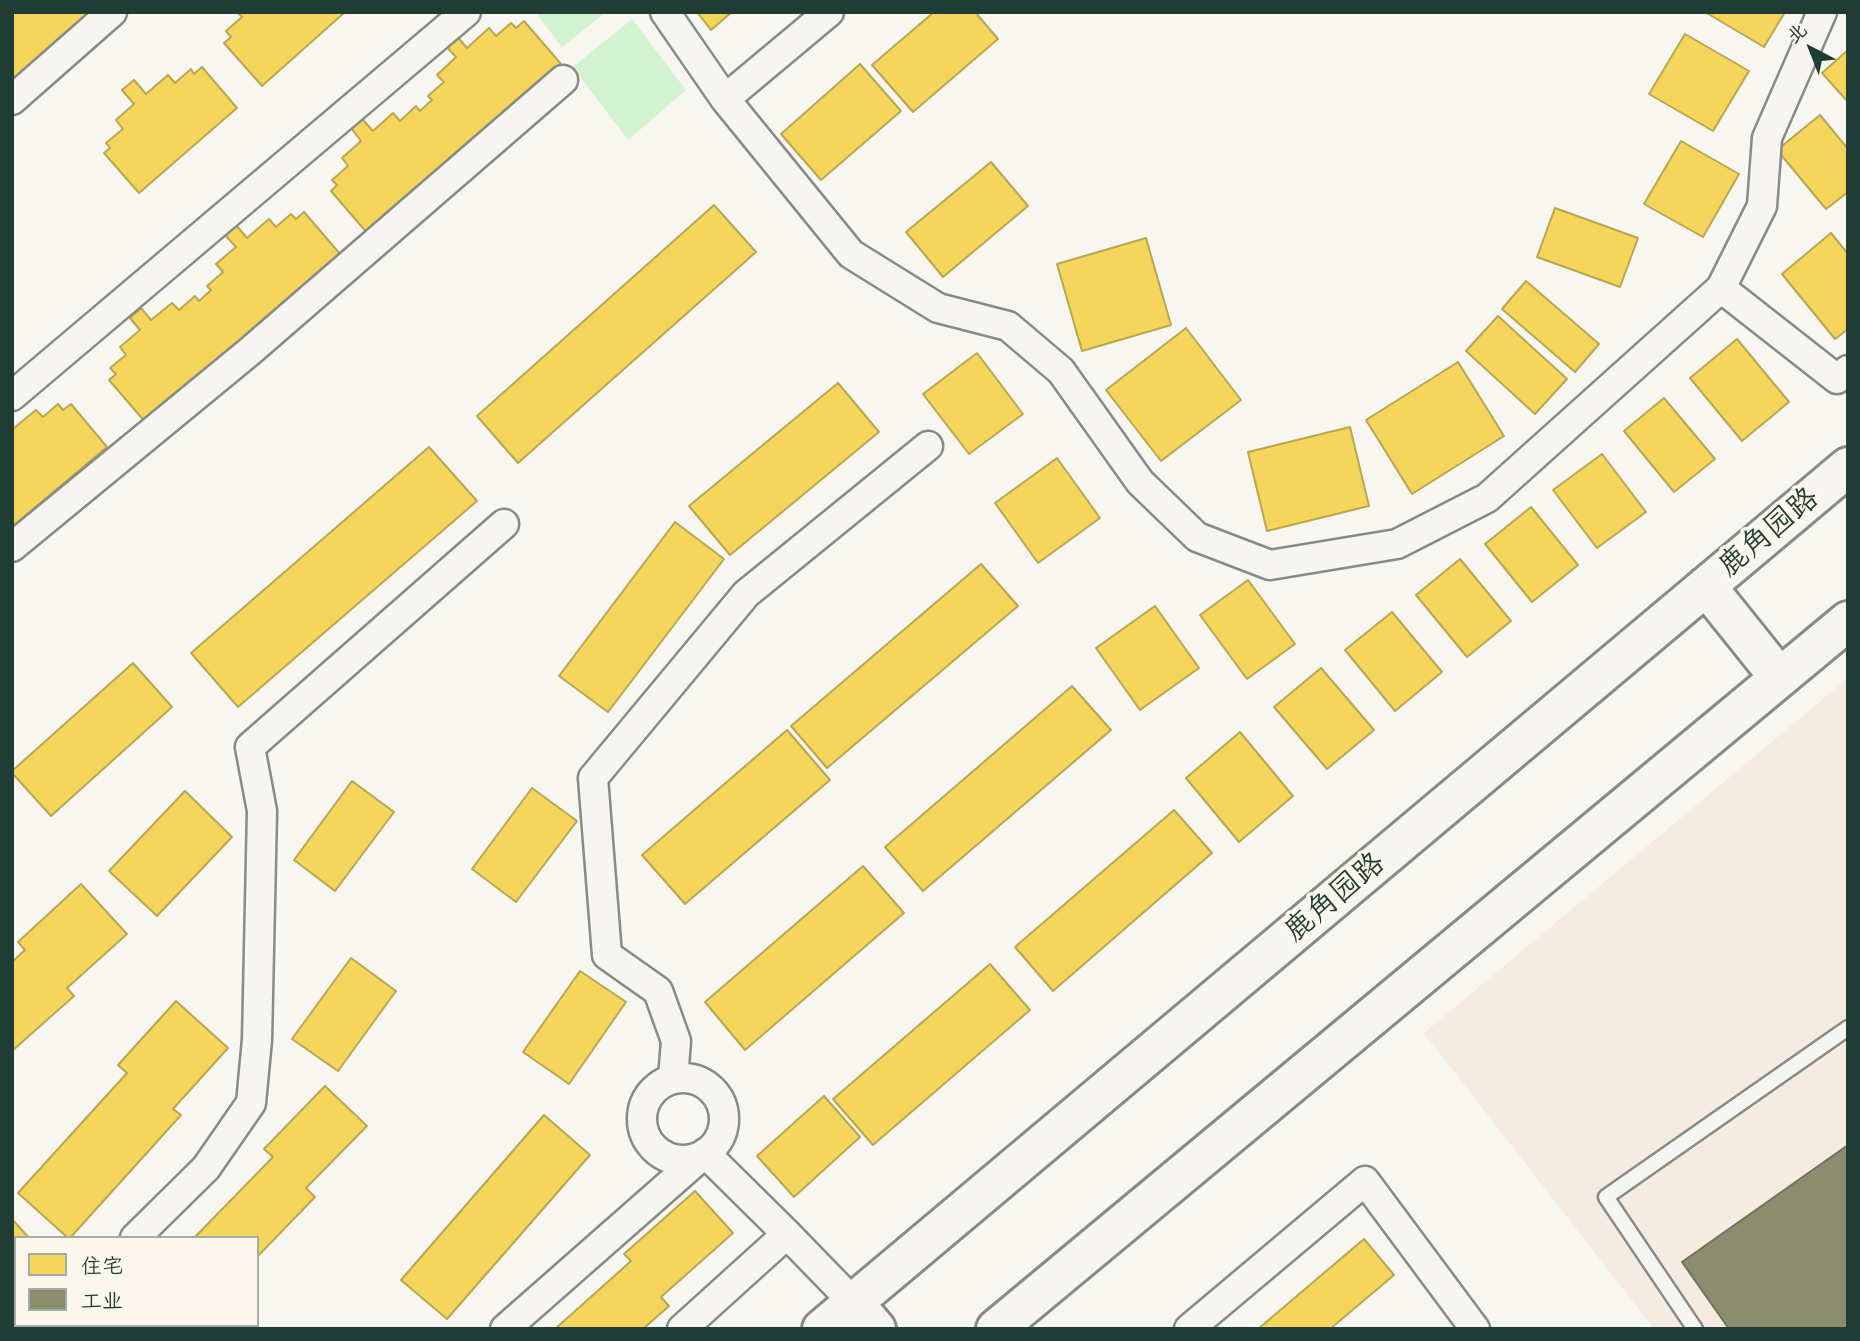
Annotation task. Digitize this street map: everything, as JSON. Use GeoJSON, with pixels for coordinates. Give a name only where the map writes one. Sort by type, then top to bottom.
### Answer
{"type":"FeatureCollection","features":[{"type":"Feature","properties":{"kind":"street"},"geometry":{"type":"LineString","coordinates":[[12,100],[112,12]]}},
{"type":"Feature","properties":{"kind":"street"},"geometry":{"type":"LineString","coordinates":[[12,396],[466,12]]}},
{"type":"Feature","properties":{"kind":"street"},"geometry":{"type":"LineString","coordinates":[[664,12],[725,99],[850,254],[938,309],[1009,326],[1061,371],[1140,482],[1197,537],[1270,565],[1397,544],[1487,498],[1721,288],[1762,206],[1767,138],[1822,12]]}},
{"type":"Feature","properties":{"kind":"street"},"geometry":{"type":"LineString","coordinates":[[725,99],[829,12]]}},
{"type":"Feature","properties":{"kind":"street"},"geometry":{"type":"LineString","coordinates":[[12,547],[249,352],[563,80]]}},
{"type":"Feature","properties":{"kind":"street"},"geometry":{"type":"LineString","coordinates":[[1721,288],[1837,379],[1848,370]]}},
{"type":"Feature","properties":{"kind":"street"},"geometry":{"type":"LineString","coordinates":[[673,1078],[676,1041],[658,990],[607,955],[593,778],[746,594],[928,446]]}},
{"type":"Feature","properties":{"kind":"street","name":"鹿角园路"},"geometry":{"type":"LineString","coordinates":[[822,1329],[865,1316],[1706,586],[1848,467]]}},
{"type":"Feature","properties":{"kind":"street"},"geometry":{"type":"LineString","coordinates":[[137,1236],[206,1168],[251,1103],[257,1040],[262,811],[250,747],[504,524]]}},
{"type":"Feature","properties":{"kind":"street"},"geometry":{"type":"LineString","coordinates":[[1706,586],[1779,677]]}},
{"type":"Feature","properties":{"kind":"street"},"geometry":{"type":"LineString","coordinates":[[1008,1325],[1848,621]]}},
{"type":"Feature","properties":{"kind":"street"},"geometry":{"type":"LineString","coordinates":[[505,1329],[705,1153],[716,1143],[724,1116],[713,1090],[688,1078],[673,1078],[660,1084],[643,1107],[641,1121],[645,1135],[653,1147],[664,1155],[692,1159],[705,1153]]}},
{"type":"Feature","properties":{"kind":"street"},"geometry":{"type":"LineString","coordinates":[[705,1153],[865,1316]]}},
{"type":"Feature","properties":{"kind":"street"},"geometry":{"type":"LineString","coordinates":[[1189,1329],[1365,1181],[1475,1329]]}},
{"type":"Feature","properties":{"kind":"street"},"geometry":{"type":"LineString","coordinates":[[682,1329],[787,1234]]}},
{"type":"Feature","properties":{"kind":"lane"},"geometry":{"type":"LineString","coordinates":[[1695,1329],[1606,1196],[1848,1028]]}},
{"type":"Feature","properties":{"kind":"shaded area"},"geometry":{"type":"Polygon","coordinates":[[[1848,678],[1848,1329],[1654,1329],[1424,1033],[1848,678]]]}},
{"type":"Feature","properties":{"kind":"green space"},"geometry":{"type":"Polygon","coordinates":[[[535,12],[606,12],[562,47],[535,12]]]}},
{"type":"Feature","properties":{"kind":"green space"},"geometry":{"type":"Polygon","coordinates":[[[632,19],[686,90],[628,140],[573,67],[632,19]]]}},
{"type":"Feature","properties":{"kind":"building: 住宅"},"geometry":{"type":"Polygon","coordinates":[[[12,12],[95,12],[12,85],[12,12]]]}},
{"type":"Feature","properties":{"kind":"building: 住宅"},"geometry":{"type":"Polygon","coordinates":[[[237,12],[345,12],[262,86],[224,43],[231,37],[226,31],[242,17],[237,12]]]}},
{"type":"Feature","properties":{"kind":"building: 住宅"},"geometry":{"type":"Polygon","coordinates":[[[697,12],[732,12],[711,30],[697,12]]]}},
{"type":"Feature","properties":{"kind":"building: 住宅"},"geometry":{"type":"Polygon","coordinates":[[[934,12],[975,12],[998,39],[913,112],[872,65],[934,12]]]}},
{"type":"Feature","properties":{"kind":"building: 住宅"},"geometry":{"type":"Polygon","coordinates":[[[1705,12],[1785,12],[1764,47],[1705,12]]]}},
{"type":"Feature","properties":{"kind":"building: 住宅"},"geometry":{"type":"Polygon","coordinates":[[[524,21],[561,64],[368,234],[331,191],[337,185],[332,180],[348,166],[342,158],[361,141],[351,128],[362,119],[373,131],[393,113],[400,121],[416,106],[420,111],[432,100],[428,96],[444,82],[437,75],[456,57],[445,45],[456,35],[467,48],[489,28],[496,36],[511,23],[516,28],[524,21]]]}},
{"type":"Feature","properties":{"kind":"building: 住宅"},"geometry":{"type":"Polygon","coordinates":[[[1685,34],[1749,71],[1713,131],[1649,94],[1685,34]]]}},
{"type":"Feature","properties":{"kind":"building: 住宅"},"geometry":{"type":"Polygon","coordinates":[[[1848,50],[1848,102],[1822,73],[1848,50]]]}},
{"type":"Feature","properties":{"kind":"building: 住宅"},"geometry":{"type":"Polygon","coordinates":[[[860,64],[901,111],[821,180],[781,134],[860,64]]]}},
{"type":"Feature","properties":{"kind":"building: 住宅"},"geometry":{"type":"Polygon","coordinates":[[[202,67],[237,108],[139,193],[104,153],[110,148],[106,143],[123,129],[116,120],[134,104],[122,90],[134,80],[146,94],[168,75],[175,83],[191,69],[194,74],[202,67]]]}},
{"type":"Feature","properties":{"kind":"building: 住宅"},"geometry":{"type":"Polygon","coordinates":[[[1820,115],[1848,149],[1848,192],[1826,209],[1777,150],[1820,115]]]}},
{"type":"Feature","properties":{"kind":"building: 住宅"},"geometry":{"type":"Polygon","coordinates":[[[1681,141],[1739,174],[1703,237],[1644,204],[1681,141]]]}},
{"type":"Feature","properties":{"kind":"building: 住宅"},"geometry":{"type":"Polygon","coordinates":[[[991,162],[1028,206],[943,277],[906,232],[991,162]]]}},
{"type":"Feature","properties":{"kind":"building: 住宅"},"geometry":{"type":"Polygon","coordinates":[[[714,205],[756,252],[518,463],[477,416],[714,205]]]}},
{"type":"Feature","properties":{"kind":"building: 住宅"},"geometry":{"type":"Polygon","coordinates":[[[1555,208],[1638,238],[1620,287],[1537,257],[1555,208]]]}},
{"type":"Feature","properties":{"kind":"building: 住宅"},"geometry":{"type":"Polygon","coordinates":[[[304,212],[341,255],[146,423],[109,380],[116,374],[110,368],[126,355],[120,347],[140,330],[130,318],[141,308],[151,320],[172,303],[179,310],[195,296],[199,301],[211,290],[207,286],[223,272],[216,264],[236,247],[225,235],[236,225],[247,238],[269,219],[276,227],[291,214],[296,219],[304,212]]]}},
{"type":"Feature","properties":{"kind":"building: 住宅"},"geometry":{"type":"Polygon","coordinates":[[[1831,233],[1848,254],[1848,329],[1835,339],[1782,274],[1831,233]]]}},
{"type":"Feature","properties":{"kind":"building: 住宅"},"geometry":{"type":"Polygon","coordinates":[[[1146,238],[1171,325],[1082,351],[1057,264],[1146,238]]]}},
{"type":"Feature","properties":{"kind":"building: 住宅"},"geometry":{"type":"Polygon","coordinates":[[[1526,281],[1599,344],[1575,372],[1502,309],[1526,281]]]}},
{"type":"Feature","properties":{"kind":"building: 住宅"},"geometry":{"type":"Polygon","coordinates":[[[1498,316],[1567,379],[1535,414],[1466,351],[1498,316]]]}},
{"type":"Feature","properties":{"kind":"building: 住宅"},"geometry":{"type":"Polygon","coordinates":[[[1186,328],[1241,400],[1161,461],[1106,390],[1186,328]]]}},
{"type":"Feature","properties":{"kind":"building: 住宅"},"geometry":{"type":"Polygon","coordinates":[[[1737,339],[1789,402],[1742,441],[1690,378],[1737,339]]]}},
{"type":"Feature","properties":{"kind":"building: 住宅"},"geometry":{"type":"Polygon","coordinates":[[[977,353],[1023,414],[969,454],[923,394],[977,353]]]}},
{"type":"Feature","properties":{"kind":"building: 住宅"},"geometry":{"type":"Polygon","coordinates":[[[1458,362],[1504,436],[1412,494],[1366,420],[1458,362]]]}},
{"type":"Feature","properties":{"kind":"building: 住宅"},"geometry":{"type":"Polygon","coordinates":[[[838,383],[879,432],[730,555],[689,506],[838,383]]]}},
{"type":"Feature","properties":{"kind":"building: 住宅"},"geometry":{"type":"Polygon","coordinates":[[[1664,398],[1715,459],[1674,492],[1624,431],[1664,398]]]}},
{"type":"Feature","properties":{"kind":"building: 住宅"},"geometry":{"type":"Polygon","coordinates":[[[58,404],[63,410],[71,404],[107,447],[12,527],[12,426],[14,428],[36,410],[43,417],[58,404]]]}},
{"type":"Feature","properties":{"kind":"building: 住宅"},"geometry":{"type":"Polygon","coordinates":[[[1350,427],[1369,506],[1267,531],[1248,452],[1350,427]]]}},
{"type":"Feature","properties":{"kind":"building: 住宅"},"geometry":{"type":"Polygon","coordinates":[[[429,447],[477,501],[238,707],[191,653],[429,447]]]}},
{"type":"Feature","properties":{"kind":"building: 住宅"},"geometry":{"type":"Polygon","coordinates":[[[1602,454],[1646,512],[1597,548],[1553,490],[1602,454]]]}},
{"type":"Feature","properties":{"kind":"building: 住宅"},"geometry":{"type":"Polygon","coordinates":[[[1057,458],[1100,518],[1038,563],[995,503],[1057,458]]]}},
{"type":"Feature","properties":{"kind":"building: 住宅"},"geometry":{"type":"Polygon","coordinates":[[[1531,507],[1578,565],[1532,602],[1485,544],[1531,507]]]}},
{"type":"Feature","properties":{"kind":"building: 住宅"},"geometry":{"type":"Polygon","coordinates":[[[675,522],[724,559],[608,712],[559,676],[675,522]]]}},
{"type":"Feature","properties":{"kind":"building: 住宅"},"geometry":{"type":"Polygon","coordinates":[[[1460,559],[1511,621],[1467,657],[1416,595],[1460,559]]]}},
{"type":"Feature","properties":{"kind":"building: 住宅"},"geometry":{"type":"Polygon","coordinates":[[[981,564],[1018,606],[827,768],[791,726],[981,564]]]}},
{"type":"Feature","properties":{"kind":"building: 住宅"},"geometry":{"type":"Polygon","coordinates":[[[1248,580],[1295,644],[1247,679],[1200,615],[1248,580]]]}},
{"type":"Feature","properties":{"kind":"building: 住宅"},"geometry":{"type":"Polygon","coordinates":[[[1155,606],[1199,668],[1140,710],[1096,648],[1155,606]]]}},
{"type":"Feature","properties":{"kind":"building: 住宅"},"geometry":{"type":"Polygon","coordinates":[[[1392,612],[1442,672],[1395,711],[1345,650],[1392,612]]]}},
{"type":"Feature","properties":{"kind":"building: 住宅"},"geometry":{"type":"Polygon","coordinates":[[[133,663],[172,707],[51,816],[12,771],[133,663]]]}},
{"type":"Feature","properties":{"kind":"building: 住宅"},"geometry":{"type":"Polygon","coordinates":[[[1321,668],[1374,730],[1327,769],[1274,707],[1321,668]]]}},
{"type":"Feature","properties":{"kind":"building: 住宅"},"geometry":{"type":"Polygon","coordinates":[[[1072,686],[1111,730],[923,891],[885,847],[1072,686]]]}},
{"type":"Feature","properties":{"kind":"building: 住宅"},"geometry":{"type":"Polygon","coordinates":[[[787,730],[830,780],[685,904],[642,855],[787,730]]]}},
{"type":"Feature","properties":{"kind":"building: 住宅"},"geometry":{"type":"Polygon","coordinates":[[[1240,732],[1293,796],[1239,842],[1186,778],[1240,732]]]}},
{"type":"Feature","properties":{"kind":"building: 住宅"},"geometry":{"type":"Polygon","coordinates":[[[352,781],[394,812],[335,891],[294,860],[352,781]]]}},
{"type":"Feature","properties":{"kind":"building: 住宅"},"geometry":{"type":"Polygon","coordinates":[[[532,788],[577,821],[516,902],[472,869],[532,788]]]}},
{"type":"Feature","properties":{"kind":"building: 住宅"},"geometry":{"type":"Polygon","coordinates":[[[185,791],[232,837],[157,916],[109,871],[185,791]]]}},
{"type":"Feature","properties":{"kind":"building: 住宅"},"geometry":{"type":"Polygon","coordinates":[[[1174,810],[1212,853],[1053,991],[1015,947],[1174,810]]]}},
{"type":"Feature","properties":{"kind":"building: 住宅"},"geometry":{"type":"Polygon","coordinates":[[[863,866],[904,913],[745,1050],[705,1002],[863,866]]]}},
{"type":"Feature","properties":{"kind":"building: 住宅"},"geometry":{"type":"Polygon","coordinates":[[[81,884],[127,934],[67,988],[74,996],[12,1051],[12,962],[25,950],[18,942],[81,884]]]}},
{"type":"Feature","properties":{"kind":"building: 住宅"},"geometry":{"type":"Polygon","coordinates":[[[351,958],[396,991],[338,1071],[292,1039],[351,958]]]}},
{"type":"Feature","properties":{"kind":"building: 住宅"},"geometry":{"type":"Polygon","coordinates":[[[990,964],[1030,1010],[873,1145],[833,1099],[990,964]]]}},
{"type":"Feature","properties":{"kind":"building: 住宅"},"geometry":{"type":"Polygon","coordinates":[[[580,971],[626,1002],[569,1084],[523,1052],[580,971]]]}},
{"type":"Feature","properties":{"kind":"building: 住宅"},"geometry":{"type":"Polygon","coordinates":[[[176,1001],[228,1048],[173,1109],[181,1115],[72,1236],[66,1236],[18,1193],[127,1073],[118,1065],[176,1001]]]}},
{"type":"Feature","properties":{"kind":"building: 住宅"},"geometry":{"type":"Polygon","coordinates":[[[325,1086],[367,1126],[306,1188],[315,1197],[259,1255],[259,1236],[196,1236],[273,1157],[264,1149],[325,1086]]]}},
{"type":"Feature","properties":{"kind":"building: 住宅"},"geometry":{"type":"Polygon","coordinates":[[[824,1096],[860,1137],[794,1197],[757,1156],[824,1096]]]}},
{"type":"Feature","properties":{"kind":"building: 住宅"},"geometry":{"type":"Polygon","coordinates":[[[544,1115],[590,1155],[447,1319],[401,1280],[544,1115]]]}},
{"type":"Feature","properties":{"kind":"building: 住宅"},"geometry":{"type":"Polygon","coordinates":[[[695,1191],[733,1233],[661,1297],[669,1306],[643,1329],[555,1329],[631,1261],[624,1254],[695,1191]]]}},
{"type":"Feature","properties":{"kind":"building: 住宅"},"geometry":{"type":"Polygon","coordinates":[[[12,1219],[27,1236],[14,1236],[12,1263],[12,1219]]]}},
{"type":"Feature","properties":{"kind":"building: 住宅"},"geometry":{"type":"Polygon","coordinates":[[[1364,1239],[1394,1275],[1330,1329],[1258,1329],[1364,1239]]]}},
{"type":"Feature","properties":{"kind":"building: 工业"},"geometry":{"type":"Polygon","coordinates":[[[1848,1145],[1848,1329],[1729,1329],[1682,1262],[1848,1145]]]}}]}
